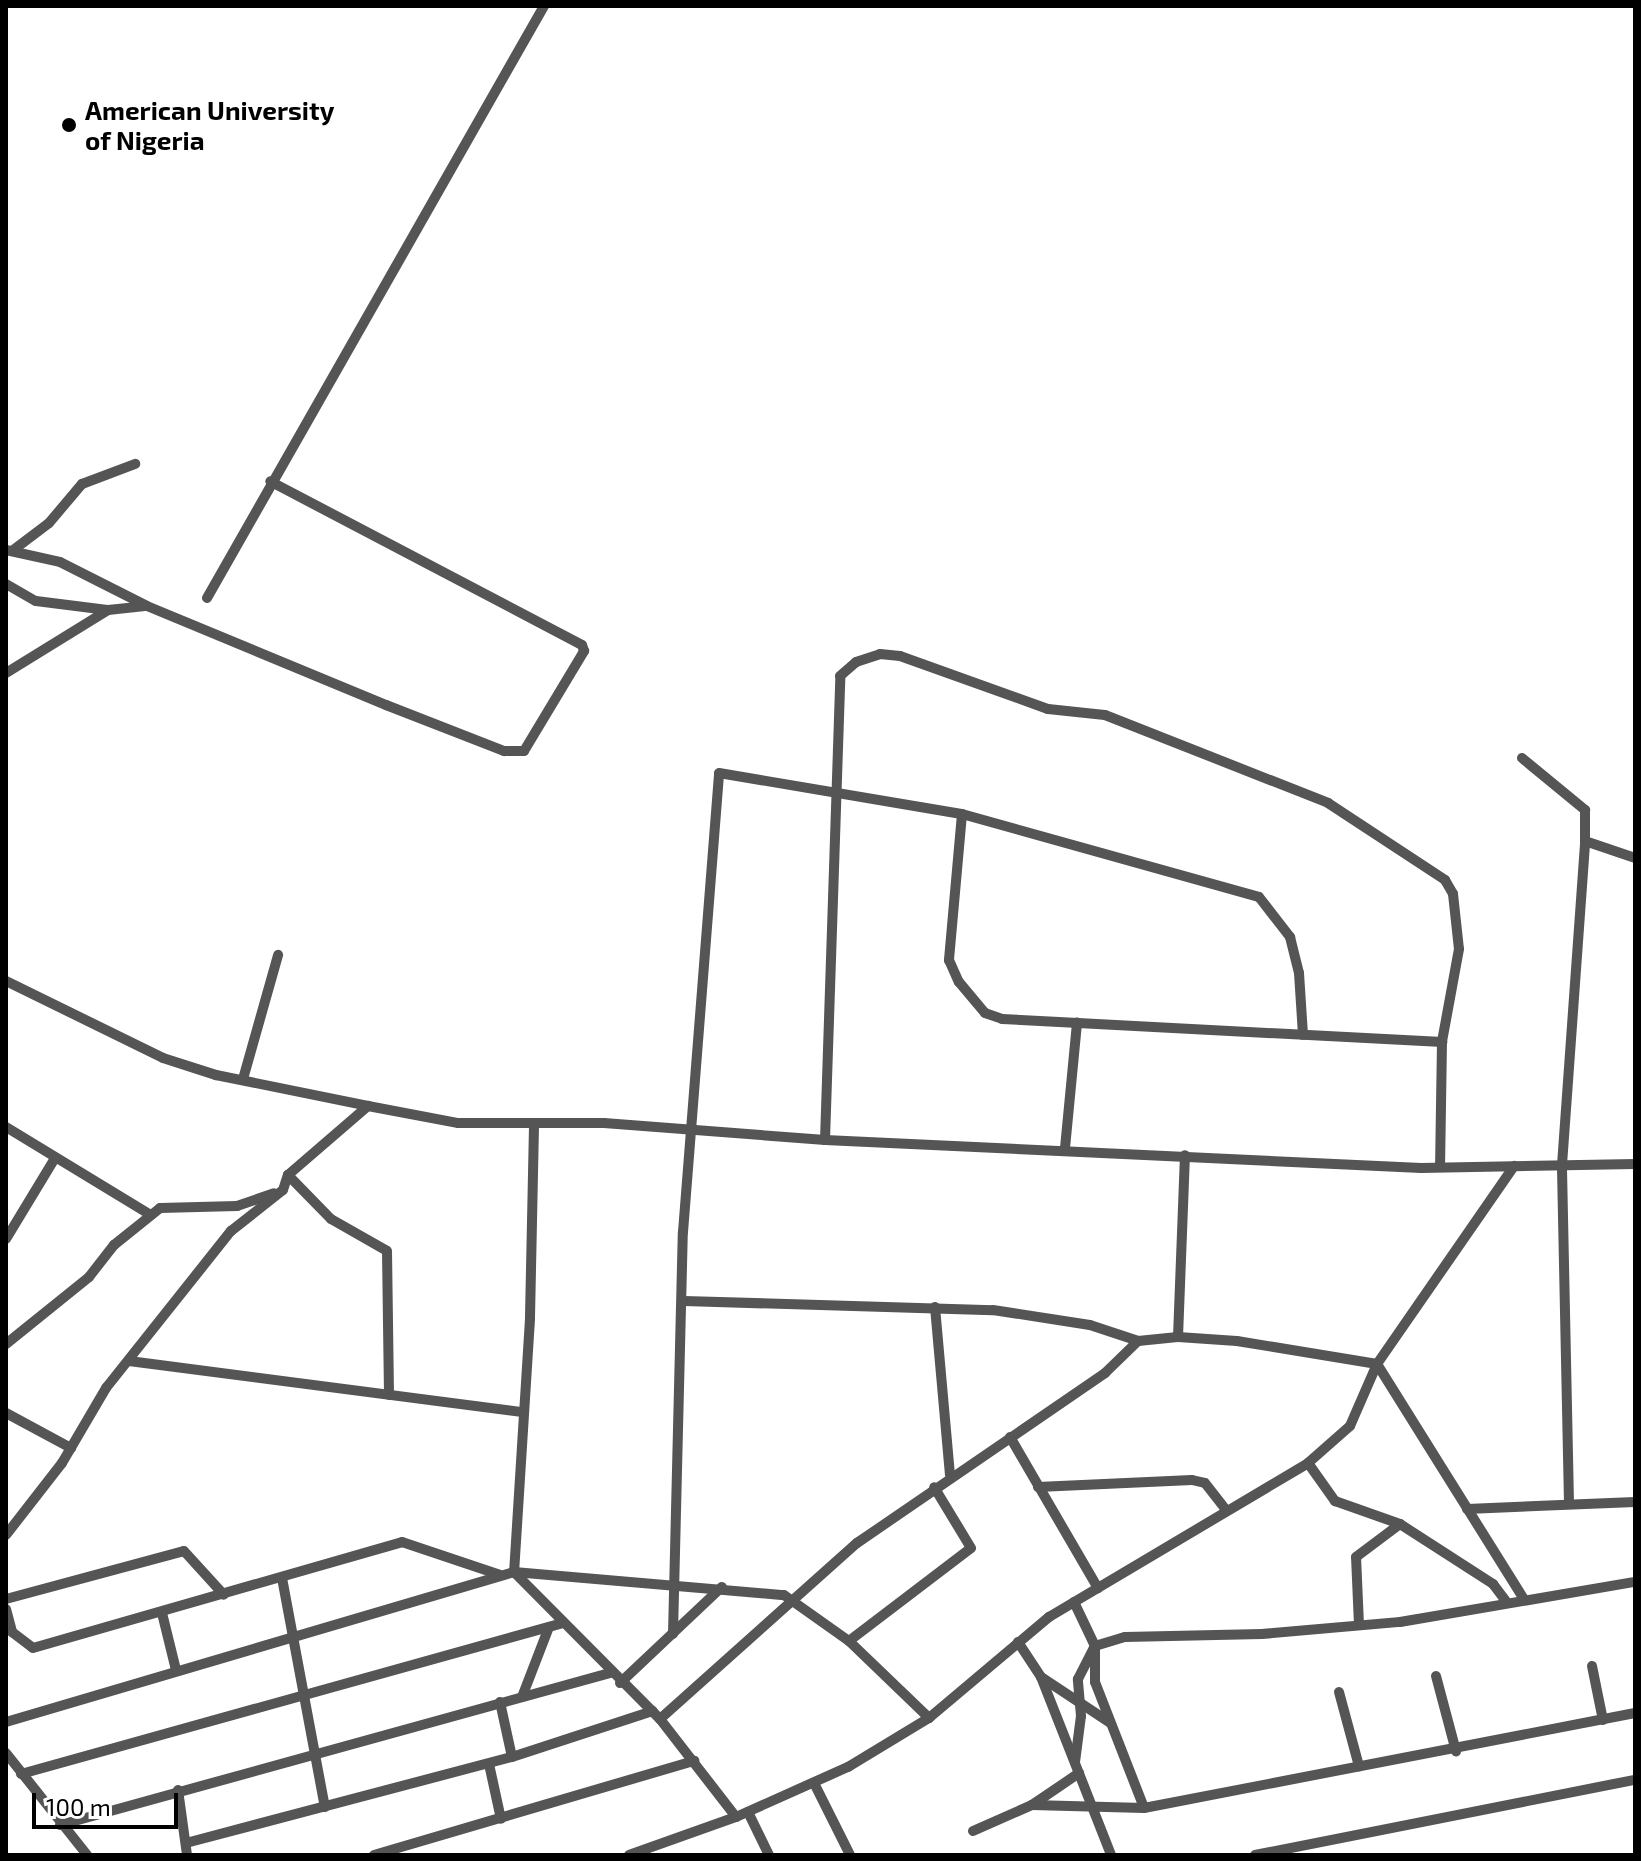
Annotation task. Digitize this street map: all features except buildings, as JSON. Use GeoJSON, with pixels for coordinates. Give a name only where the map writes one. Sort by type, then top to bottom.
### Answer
{"type":"FeatureCollection","features":[{"type":"Feature","properties":{"kind":"street"},"geometry":{"type":"LineString","coordinates":[[207,598],[407,239],[544,6]]}},
{"type":"Feature","properties":{"kind":"street"},"geometry":{"type":"LineString","coordinates":[[9,550],[49,523],[82,484],[135,464]]}},
{"type":"Feature","properties":{"kind":"street"},"geometry":{"type":"LineString","coordinates":[[9,550],[60,562],[147,606],[415,717],[504,751],[524,751],[584,651],[582,645],[270,481]]}},
{"type":"Feature","properties":{"kind":"street"},"geometry":{"type":"LineString","coordinates":[[6,584],[36,601],[108,610],[147,606]]}},
{"type":"Feature","properties":{"kind":"street"},"geometry":{"type":"LineString","coordinates":[[6,673],[108,610]]}},
{"type":"Feature","properties":{"kind":"street"},"geometry":{"type":"LineString","coordinates":[[825,1140],[832,796],[840,676],[856,662],[880,654],[1048,709],[1105,715],[1328,803],[1445,880],[1453,894],[1459,949],[1442,1042],[1440,1167]]}},
{"type":"Feature","properties":{"kind":"street"},"geometry":{"type":"LineString","coordinates":[[1522,758],[1585,810],[1562,1165],[1569,1503]]}},
{"type":"Feature","properties":{"kind":"street"},"geometry":{"type":"LineString","coordinates":[[673,1634],[671,1582],[689,1128],[719,773],[832,796],[962,814],[1259,897],[1290,937],[1299,973],[1303,1035]]}},
{"type":"Feature","properties":{"kind":"street"},"geometry":{"type":"LineString","coordinates":[[962,814],[949,960],[959,982],[985,1013],[1002,1019],[1442,1042]]}},
{"type":"Feature","properties":{"kind":"street"},"geometry":{"type":"LineString","coordinates":[[1585,841],[1635,858]]}},
{"type":"Feature","properties":{"kind":"street"},"geometry":{"type":"LineString","coordinates":[[243,1079],[278,955]]}},
{"type":"Feature","properties":{"kind":"street"},"geometry":{"type":"LineString","coordinates":[[6,981],[163,1058],[243,1079],[458,1123],[689,1128],[825,1140],[1065,1148],[1440,1167],[1635,1164]]}},
{"type":"Feature","properties":{"kind":"street"},"geometry":{"type":"LineString","coordinates":[[1065,1148],[1077,1023]]}},
{"type":"Feature","properties":{"kind":"street"},"geometry":{"type":"LineString","coordinates":[[6,1535],[71,1448],[129,1361],[231,1231],[283,1190],[288,1175],[368,1106]]}},
{"type":"Feature","properties":{"kind":"street"},"geometry":{"type":"LineString","coordinates":[[534,1126],[530,1319],[521,1412],[514,1572],[610,1673],[656,1715],[736,1817]]}},
{"type":"Feature","properties":{"kind":"street"},"geometry":{"type":"LineString","coordinates":[[6,1127],[149,1214]]}},
{"type":"Feature","properties":{"kind":"street"},"geometry":{"type":"LineString","coordinates":[[1178,1337],[1185,1155]]}},
{"type":"Feature","properties":{"kind":"street"},"geometry":{"type":"LineString","coordinates":[[6,1239],[55,1158]]}},
{"type":"Feature","properties":{"kind":"street"},"geometry":{"type":"LineString","coordinates":[[629,1855],[736,1817],[814,1783],[929,1718],[1018,1642],[1074,1602],[1308,1463],[1350,1426],[1377,1364],[1514,1166]]}},
{"type":"Feature","properties":{"kind":"street"},"geometry":{"type":"LineString","coordinates":[[288,1175],[331,1219],[387,1251],[389,1395]]}},
{"type":"Feature","properties":{"kind":"street"},"geometry":{"type":"LineString","coordinates":[[6,1344],[89,1277],[114,1245],[149,1214],[170,1206],[237,1206],[283,1190]]}},
{"type":"Feature","properties":{"kind":"street"},"geometry":{"type":"LineString","coordinates":[[684,1301],[935,1307],[1090,1325],[1138,1341],[1178,1337],[1377,1364]]}},
{"type":"Feature","properties":{"kind":"street"},"geometry":{"type":"LineString","coordinates":[[935,1307],[950,1474]]}},
{"type":"Feature","properties":{"kind":"street"},"geometry":{"type":"LineString","coordinates":[[186,1843],[489,1764],[656,1715],[792,1599],[950,1474],[1105,1373],[1138,1341]]}},
{"type":"Feature","properties":{"kind":"street"},"geometry":{"type":"LineString","coordinates":[[129,1361],[521,1412]]}},
{"type":"Feature","properties":{"kind":"street"},"geometry":{"type":"LineString","coordinates":[[1377,1364],[1523,1598]]}},
{"type":"Feature","properties":{"kind":"street"},"geometry":{"type":"LineString","coordinates":[[6,1413],[71,1448]]}},
{"type":"Feature","properties":{"kind":"street"},"geometry":{"type":"LineString","coordinates":[[1010,1437],[1098,1588]]}},
{"type":"Feature","properties":{"kind":"street"},"geometry":{"type":"LineString","coordinates":[[1308,1463],[1335,1501],[1400,1524],[1493,1584],[1506,1601]]}},
{"type":"Feature","properties":{"kind":"street"},"geometry":{"type":"LineString","coordinates":[[1038,1487],[1192,1480],[1205,1483],[1226,1510]]}},
{"type":"Feature","properties":{"kind":"street"},"geometry":{"type":"LineString","coordinates":[[849,1641],[971,1548],[934,1487]]}},
{"type":"Feature","properties":{"kind":"street"},"geometry":{"type":"LineString","coordinates":[[1467,1509],[1635,1502]]}},
{"type":"Feature","properties":{"kind":"street"},"geometry":{"type":"LineString","coordinates":[[1359,1625],[1356,1557],[1400,1524]]}},
{"type":"Feature","properties":{"kind":"street"},"geometry":{"type":"LineString","coordinates":[[6,1609],[12,1632],[33,1648],[402,1542],[500,1575]]}},
{"type":"Feature","properties":{"kind":"street"},"geometry":{"type":"LineString","coordinates":[[6,1599],[184,1551],[224,1595]]}},
{"type":"Feature","properties":{"kind":"street"},"geometry":{"type":"LineString","coordinates":[[6,1722],[514,1572],[671,1582],[792,1599],[849,1641],[929,1718]]}},
{"type":"Feature","properties":{"kind":"street"},"geometry":{"type":"LineString","coordinates":[[282,1578],[295,1635],[311,1752],[325,1807]]}},
{"type":"Feature","properties":{"kind":"street"},"geometry":{"type":"LineString","coordinates":[[1075,1762],[1080,1669],[1095,1646],[1125,1637],[1359,1625],[1635,1582]]}},
{"type":"Feature","properties":{"kind":"street"},"geometry":{"type":"LineString","coordinates":[[620,1683],[722,1587]]}},
{"type":"Feature","properties":{"kind":"street"},"geometry":{"type":"LineString","coordinates":[[1074,1602],[1095,1646],[1095,1682],[1144,1808]]}},
{"type":"Feature","properties":{"kind":"street"},"geometry":{"type":"LineString","coordinates":[[162,1613],[176,1670]]}},
{"type":"Feature","properties":{"kind":"street"},"geometry":{"type":"LineString","coordinates":[[21,1774],[304,1692],[563,1623]]}},
{"type":"Feature","properties":{"kind":"street"},"geometry":{"type":"LineString","coordinates":[[522,1697],[549,1627]]}},
{"type":"Feature","properties":{"kind":"street"},"geometry":{"type":"LineString","coordinates":[[1018,1642],[1041,1677],[1111,1855]]}},
{"type":"Feature","properties":{"kind":"street"},"geometry":{"type":"LineString","coordinates":[[1592,1666],[1603,1720]]}},
{"type":"Feature","properties":{"kind":"street"},"geometry":{"type":"LineString","coordinates":[[60,1825],[311,1752],[610,1673]]}},
{"type":"Feature","properties":{"kind":"street"},"geometry":{"type":"LineString","coordinates":[[1436,1676],[1456,1751]]}},
{"type":"Feature","properties":{"kind":"street"},"geometry":{"type":"LineString","coordinates":[[1041,1677],[1109,1722]]}},
{"type":"Feature","properties":{"kind":"street"},"geometry":{"type":"LineString","coordinates":[[1339,1692],[1359,1766]]}},
{"type":"Feature","properties":{"kind":"street"},"geometry":{"type":"LineString","coordinates":[[500,1702],[512,1757]]}},
{"type":"Feature","properties":{"kind":"street"},"geometry":{"type":"LineString","coordinates":[[1032,1805],[1091,1804],[1144,1808],[1359,1766],[1456,1751],[1635,1713]]}},
{"type":"Feature","properties":{"kind":"street"},"geometry":{"type":"LineString","coordinates":[[6,1753],[60,1825],[87,1855]]}},
{"type":"Feature","properties":{"kind":"street"},"geometry":{"type":"LineString","coordinates":[[374,1855],[694,1761]]}},
{"type":"Feature","properties":{"kind":"street"},"geometry":{"type":"LineString","coordinates":[[489,1764],[501,1819]]}},
{"type":"Feature","properties":{"kind":"street"},"geometry":{"type":"LineString","coordinates":[[973,1831],[1032,1805],[1079,1773]]}},
{"type":"Feature","properties":{"kind":"street"},"geometry":{"type":"LineString","coordinates":[[1255,1855],[1635,1780]]}},
{"type":"Feature","properties":{"kind":"street"},"geometry":{"type":"LineString","coordinates":[[814,1783],[850,1855]]}},
{"type":"Feature","properties":{"kind":"street"},"geometry":{"type":"LineString","coordinates":[[178,1790],[187,1855]]}},
{"type":"Feature","properties":{"kind":"street"},"geometry":{"type":"LineString","coordinates":[[748,1812],[769,1855]]}},
{"type":"Feature","properties":{"kind":"place","name":"American University of Nigeria"},"geometry":{"type":"Point","coordinates":[69,125]}}]}
